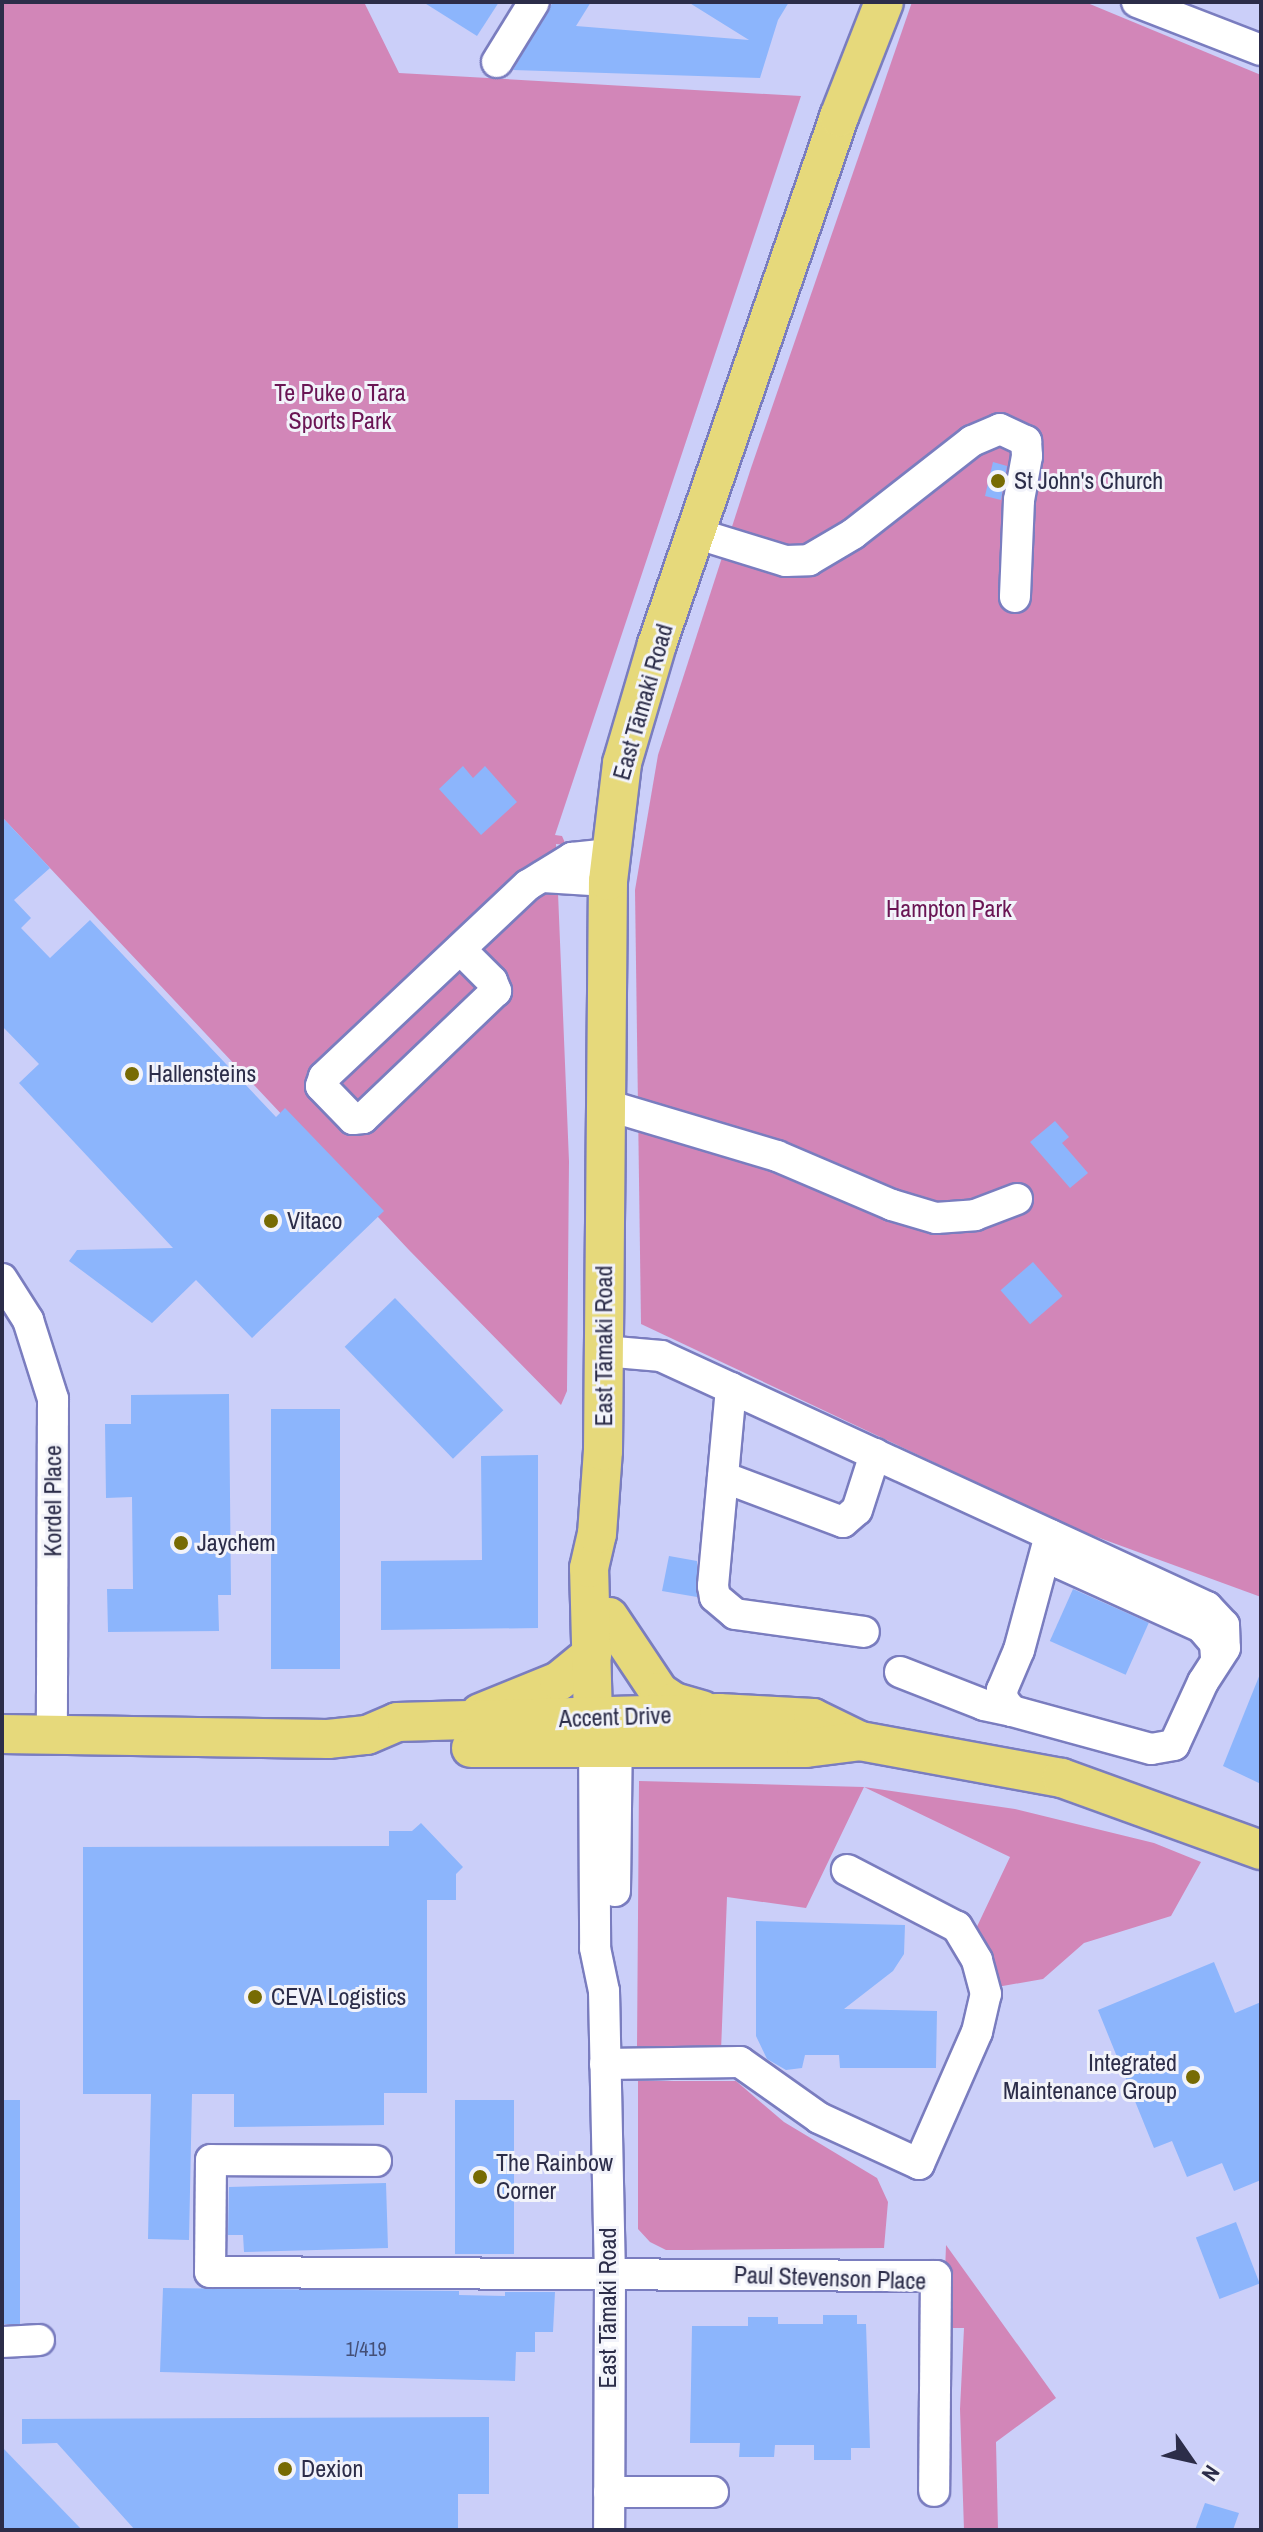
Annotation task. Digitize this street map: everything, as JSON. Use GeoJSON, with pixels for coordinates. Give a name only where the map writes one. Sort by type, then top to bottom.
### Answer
{"type":"FeatureCollection","features":[{"type":"Feature","properties":{"kind":"main road","name":"East Tāmaki Road"},"geometry":{"type":"LineString","coordinates":[[605,1733],[592,1654],[589,1568],[597,1534],[603,1451],[609,867],[622,763],[657,644],[698,534],[877,5]]}},
{"type":"Feature","properties":{"kind":"main road","name":"East Tāmaki Road"},"geometry":{"type":"LineString","coordinates":[[597,1534],[607,1569],[609,1617],[605,1733]]}},
{"type":"Feature","properties":{"kind":"main road"},"geometry":{"type":"LineString","coordinates":[[609,1617],[659,1692],[692,1709],[719,1713]]}},
{"type":"Feature","properties":{"kind":"main road"},"geometry":{"type":"LineString","coordinates":[[455,1723],[559,1681],[592,1654]]}},
{"type":"Feature","properties":{"kind":"main road","name":"Accent Drive"},"geometry":{"type":"LineString","coordinates":[[367,1735],[394,1748],[605,1733],[719,1713],[813,1718],[860,1741],[1062,1778],[1261,1850]]}},
{"type":"Feature","properties":{"kind":"main road","name":"Accent Drive"},"geometry":{"type":"LineString","coordinates":[[2,1734],[314,1739],[367,1735],[397,1722],[455,1723],[806,1748],[860,1741]]}},
{"type":"Feature","properties":{"kind":"street"},"geometry":{"type":"LineString","coordinates":[[497,62],[534,2]]}},
{"type":"Feature","properties":{"kind":"street"},"geometry":{"type":"LineString","coordinates":[[1137,2],[1261,50]]}},
{"type":"Feature","properties":{"kind":"street"},"geometry":{"type":"LineString","coordinates":[[698,534],[786,561],[809,560],[853,534],[972,441],[1000,429],[1026,441],[1027,456],[1019,500],[1015,597]]}},
{"type":"Feature","properties":{"kind":"street"},"geometry":{"type":"LineString","coordinates":[[461,950],[492,981],[496,991],[363,1118],[353,1119],[324,1090],[322,1081],[528,885],[542,877],[552,866],[572,858],[609,867]]}},
{"type":"Feature","properties":{"kind":"street"},"geometry":{"type":"LineString","coordinates":[[606,1105],[777,1156],[892,1205],[936,1218],[975,1215],[1017,1199]]}},
{"type":"Feature","properties":{"kind":"street","name":"Kordel Place"},"geometry":{"type":"LineString","coordinates":[[2,1279],[28,1320],[53,1399],[52,1735]]}},
{"type":"Feature","properties":{"kind":"street"},"geometry":{"type":"LineString","coordinates":[[604,1351],[661,1356],[731,1388],[1214,1612],[1226,1636],[1223,1653],[1197,1693],[1182,1735],[1167,1748],[1151,1749],[984,1705],[900,1672]]}},
{"type":"Feature","properties":{"kind":"street"},"geometry":{"type":"LineString","coordinates":[[731,1388],[713,1586],[720,1604],[744,1616],[864,1632]]}},
{"type":"Feature","properties":{"kind":"street"},"geometry":{"type":"LineString","coordinates":[[723,1477],[843,1522],[857,1510],[875,1454]]}},
{"type":"Feature","properties":{"kind":"street"},"geometry":{"type":"LineString","coordinates":[[1012,1711],[1003,1700],[1002,1690],[1019,1650],[1050,1535]]}},
{"type":"Feature","properties":{"kind":"street","name":"East Tāmaki Road"},"geometry":{"type":"LineString","coordinates":[[605,1733],[614,1947],[604,1991],[610,2274],[609,2530]]}},
{"type":"Feature","properties":{"kind":"street"},"geometry":{"type":"LineString","coordinates":[[605,2064],[740,2062],[819,2118],[919,2164],[977,2032],[986,1994],[977,1960],[957,1927],[847,1870]]}},
{"type":"Feature","properties":{"kind":"street"},"geometry":{"type":"LineString","coordinates":[[376,2161],[211,2160],[210,2272],[610,2274]]}},
{"type":"Feature","properties":{"kind":"street","name":"Paul Stevenson Place"},"geometry":{"type":"LineString","coordinates":[[610,2274],[936,2276],[934,2491]]}},
{"type":"Feature","properties":{"kind":"street"},"geometry":{"type":"LineString","coordinates":[[2,2342],[39,2340]]}},
{"type":"Feature","properties":{"kind":"street"},"geometry":{"type":"LineString","coordinates":[[609,2492],[713,2492]]}},
{"type":"Feature","properties":{"kind":"green space","name":"Te Puke o Tara Sports Park"},"geometry":{"type":"Polygon","coordinates":[[[2,2],[364,2],[399,73],[801,96],[555,835],[562,836],[566,845],[556,844],[569,1161],[567,1391],[561,1405],[409,1250],[2,817],[2,2]]]}},
{"type":"Feature","properties":{"kind":"green space","name":"Hampton Park"},"geometry":{"type":"Polygon","coordinates":[[[912,2],[1085,2],[1261,75],[1261,1597],[1075,1529],[641,1324],[635,890],[658,755],[751,468],[912,2]]]}},
{"type":"Feature","properties":{"kind":"green space"},"geometry":{"type":"Polygon","coordinates":[[[639,1781],[864,1787],[806,1908],[727,1897],[721,2051],[637,2047],[639,1781]]]}},
{"type":"Feature","properties":{"kind":"green space"},"geometry":{"type":"Polygon","coordinates":[[[864,1787],[1015,1809],[1154,1843],[1201,1862],[1171,1916],[1084,1943],[1043,1979],[997,1987],[973,1935],[1010,1857],[864,1787]]]}},
{"type":"Feature","properties":{"kind":"green space"},"geometry":{"type":"Polygon","coordinates":[[[638,2081],[736,2081],[784,2122],[877,2178],[888,2202],[884,2248],[666,2250],[650,2242],[638,2229],[638,2081]]]}},
{"type":"Feature","properties":{"kind":"green space"},"geometry":{"type":"Polygon","coordinates":[[[946,2245],[1056,2398],[996,2442],[998,2530],[964,2530],[960,2409],[964,2328],[943,2328],[946,2245]]]}},
{"type":"Feature","properties":{"kind":"building"},"geometry":{"type":"Polygon","coordinates":[[[423,2],[499,2],[477,36],[423,2]]]}},
{"type":"Feature","properties":{"kind":"building"},"geometry":{"type":"Polygon","coordinates":[[[553,2],[591,2],[576,26],[749,40],[688,2],[789,2],[778,20],[760,78],[513,70],[553,2]]]}},
{"type":"Feature","properties":{"kind":"building","name":"St John's Church"},"geometry":{"type":"Polygon","coordinates":[[[993,462],[1007,466],[1001,500],[985,496],[993,462]]]}},
{"type":"Feature","properties":{"kind":"building"},"geometry":{"type":"Polygon","coordinates":[[[463,766],[473,778],[485,766],[517,802],[481,835],[439,789],[463,766]]]}},
{"type":"Feature","properties":{"kind":"building"},"geometry":{"type":"Polygon","coordinates":[[[2,817],[50,868],[14,900],[31,918],[21,928],[50,958],[90,920],[276,1117],[285,1108],[384,1211],[252,1338],[196,1280],[152,1323],[69,1261],[77,1250],[173,1248],[19,1083],[39,1064],[2,1026],[2,817]]]}},
{"type":"Feature","properties":{"kind":"building"},"geometry":{"type":"Polygon","coordinates":[[[1055,1121],[1069,1137],[1062,1143],[1088,1173],[1070,1188],[1030,1142],[1055,1121]]]}},
{"type":"Feature","properties":{"kind":"building"},"geometry":{"type":"Polygon","coordinates":[[[1033,1262],[1063,1296],[1030,1324],[1001,1290],[1033,1262]]]}},
{"type":"Feature","properties":{"kind":"building"},"geometry":{"type":"Polygon","coordinates":[[[395,1298],[503,1410],[453,1459],[345,1347],[395,1298]]]}},
{"type":"Feature","properties":{"kind":"building","name":"Jaychem"},"geometry":{"type":"Polygon","coordinates":[[[229,1394],[231,1595],[218,1595],[219,1631],[108,1632],[107,1589],[133,1589],[132,1497],[106,1498],[105,1424],[131,1424],[131,1395],[229,1394]]]}},
{"type":"Feature","properties":{"kind":"building"},"geometry":{"type":"Polygon","coordinates":[[[271,1409],[340,1409],[340,1669],[271,1669],[271,1409]]]}},
{"type":"Feature","properties":{"kind":"building"},"geometry":{"type":"Polygon","coordinates":[[[538,1455],[538,1628],[381,1630],[381,1561],[482,1560],[481,1456],[538,1455]]]}},
{"type":"Feature","properties":{"kind":"building"},"geometry":{"type":"Polygon","coordinates":[[[669,1556],[697,1561],[697,1597],[662,1591],[669,1556]]]}},
{"type":"Feature","properties":{"kind":"building"},"geometry":{"type":"Polygon","coordinates":[[[1073,1589],[1149,1623],[1126,1675],[1050,1641],[1073,1589]]]}},
{"type":"Feature","properties":{"kind":"building"},"geometry":{"type":"Polygon","coordinates":[[[1261,1674],[1261,1784],[1223,1766],[1261,1674]]]}},
{"type":"Feature","properties":{"kind":"building","name":"CEVA Logistics"},"geometry":{"type":"Polygon","coordinates":[[[421,1823],[463,1867],[456,1874],[456,1900],[427,1900],[427,2093],[384,2093],[384,2125],[234,2127],[234,2094],[192,2094],[189,2240],[148,2239],[151,2094],[83,2094],[83,1847],[389,1846],[389,1831],[412,1831],[421,1823]]]}},
{"type":"Feature","properties":{"kind":"building"},"geometry":{"type":"Polygon","coordinates":[[[756,1921],[905,1925],[904,1954],[893,1971],[844,2009],[937,2011],[936,2068],[840,2068],[839,2055],[805,2055],[802,2068],[786,2070],[767,2059],[756,2036],[756,1921]]]}},
{"type":"Feature","properties":{"kind":"building","name":"Integrated Maintenance Group"},"geometry":{"type":"Polygon","coordinates":[[[1214,1962],[1235,2013],[1261,2002],[1261,2180],[1234,2191],[1222,2163],[1187,2177],[1172,2141],[1154,2148],[1098,2010],[1214,1962]]]}},
{"type":"Feature","properties":{"kind":"building"},"geometry":{"type":"Polygon","coordinates":[[[2,2100],[20,2100],[20,2324],[2,2324],[2,2100]]]}},
{"type":"Feature","properties":{"kind":"building"},"geometry":{"type":"Polygon","coordinates":[[[455,2100],[514,2100],[514,2254],[455,2254],[455,2100]]]}},
{"type":"Feature","properties":{"kind":"building"},"geometry":{"type":"Polygon","coordinates":[[[386,2183],[388,2248],[244,2252],[243,2235],[228,2235],[229,2187],[386,2183]]]}},
{"type":"Feature","properties":{"kind":"building"},"geometry":{"type":"Polygon","coordinates":[[[1236,2222],[1260,2284],[1220,2299],[1196,2237],[1236,2222]]]}},
{"type":"Feature","properties":{"kind":"building"},"geometry":{"type":"Polygon","coordinates":[[[163,2288],[459,2291],[459,2295],[505,2296],[505,2292],[555,2292],[553,2332],[535,2332],[535,2352],[516,2352],[515,2381],[160,2372],[163,2288]]]}},
{"type":"Feature","properties":{"kind":"building"},"geometry":{"type":"Polygon","coordinates":[[[823,2315],[857,2315],[857,2324],[866,2324],[870,2448],[851,2448],[851,2460],[814,2460],[814,2445],[775,2445],[774,2457],[739,2457],[740,2443],[690,2443],[692,2326],[748,2326],[748,2317],[778,2317],[778,2324],[823,2324],[823,2315]]]}},
{"type":"Feature","properties":{"kind":"building","name":"Dexion"},"geometry":{"type":"Polygon","coordinates":[[[489,2417],[489,2494],[458,2494],[458,2530],[135,2530],[57,2443],[22,2444],[22,2419],[489,2417]]]}},
{"type":"Feature","properties":{"kind":"building"},"geometry":{"type":"Polygon","coordinates":[[[2,2447],[82,2530],[2,2530],[2,2447]]]}},
{"type":"Feature","properties":{"kind":"building"},"geometry":{"type":"Polygon","coordinates":[[[1205,2503],[1239,2513],[1233,2530],[1195,2530],[1205,2503]]]}},
{"type":"Feature","properties":{"kind":"place","name":"St John's Church"},"geometry":{"type":"Point","coordinates":[998,481]}},
{"type":"Feature","properties":{"kind":"place","name":"Hallensteins"},"geometry":{"type":"Point","coordinates":[132,1074]}},
{"type":"Feature","properties":{"kind":"place","name":"Vitaco"},"geometry":{"type":"Point","coordinates":[271,1221]}},
{"type":"Feature","properties":{"kind":"place","name":"Jaychem"},"geometry":{"type":"Point","coordinates":[181,1543]}},
{"type":"Feature","properties":{"kind":"place","name":"CEVA Logistics"},"geometry":{"type":"Point","coordinates":[255,1997]}},
{"type":"Feature","properties":{"kind":"place","name":"Integrated Maintenance Group"},"geometry":{"type":"Point","coordinates":[1193,2077]}},
{"type":"Feature","properties":{"kind":"place","name":"The Rainbow Corner"},"geometry":{"type":"Point","coordinates":[480,2177]}},
{"type":"Feature","properties":{"kind":"place","name":"Dexion"},"geometry":{"type":"Point","coordinates":[285,2469]}}]}
